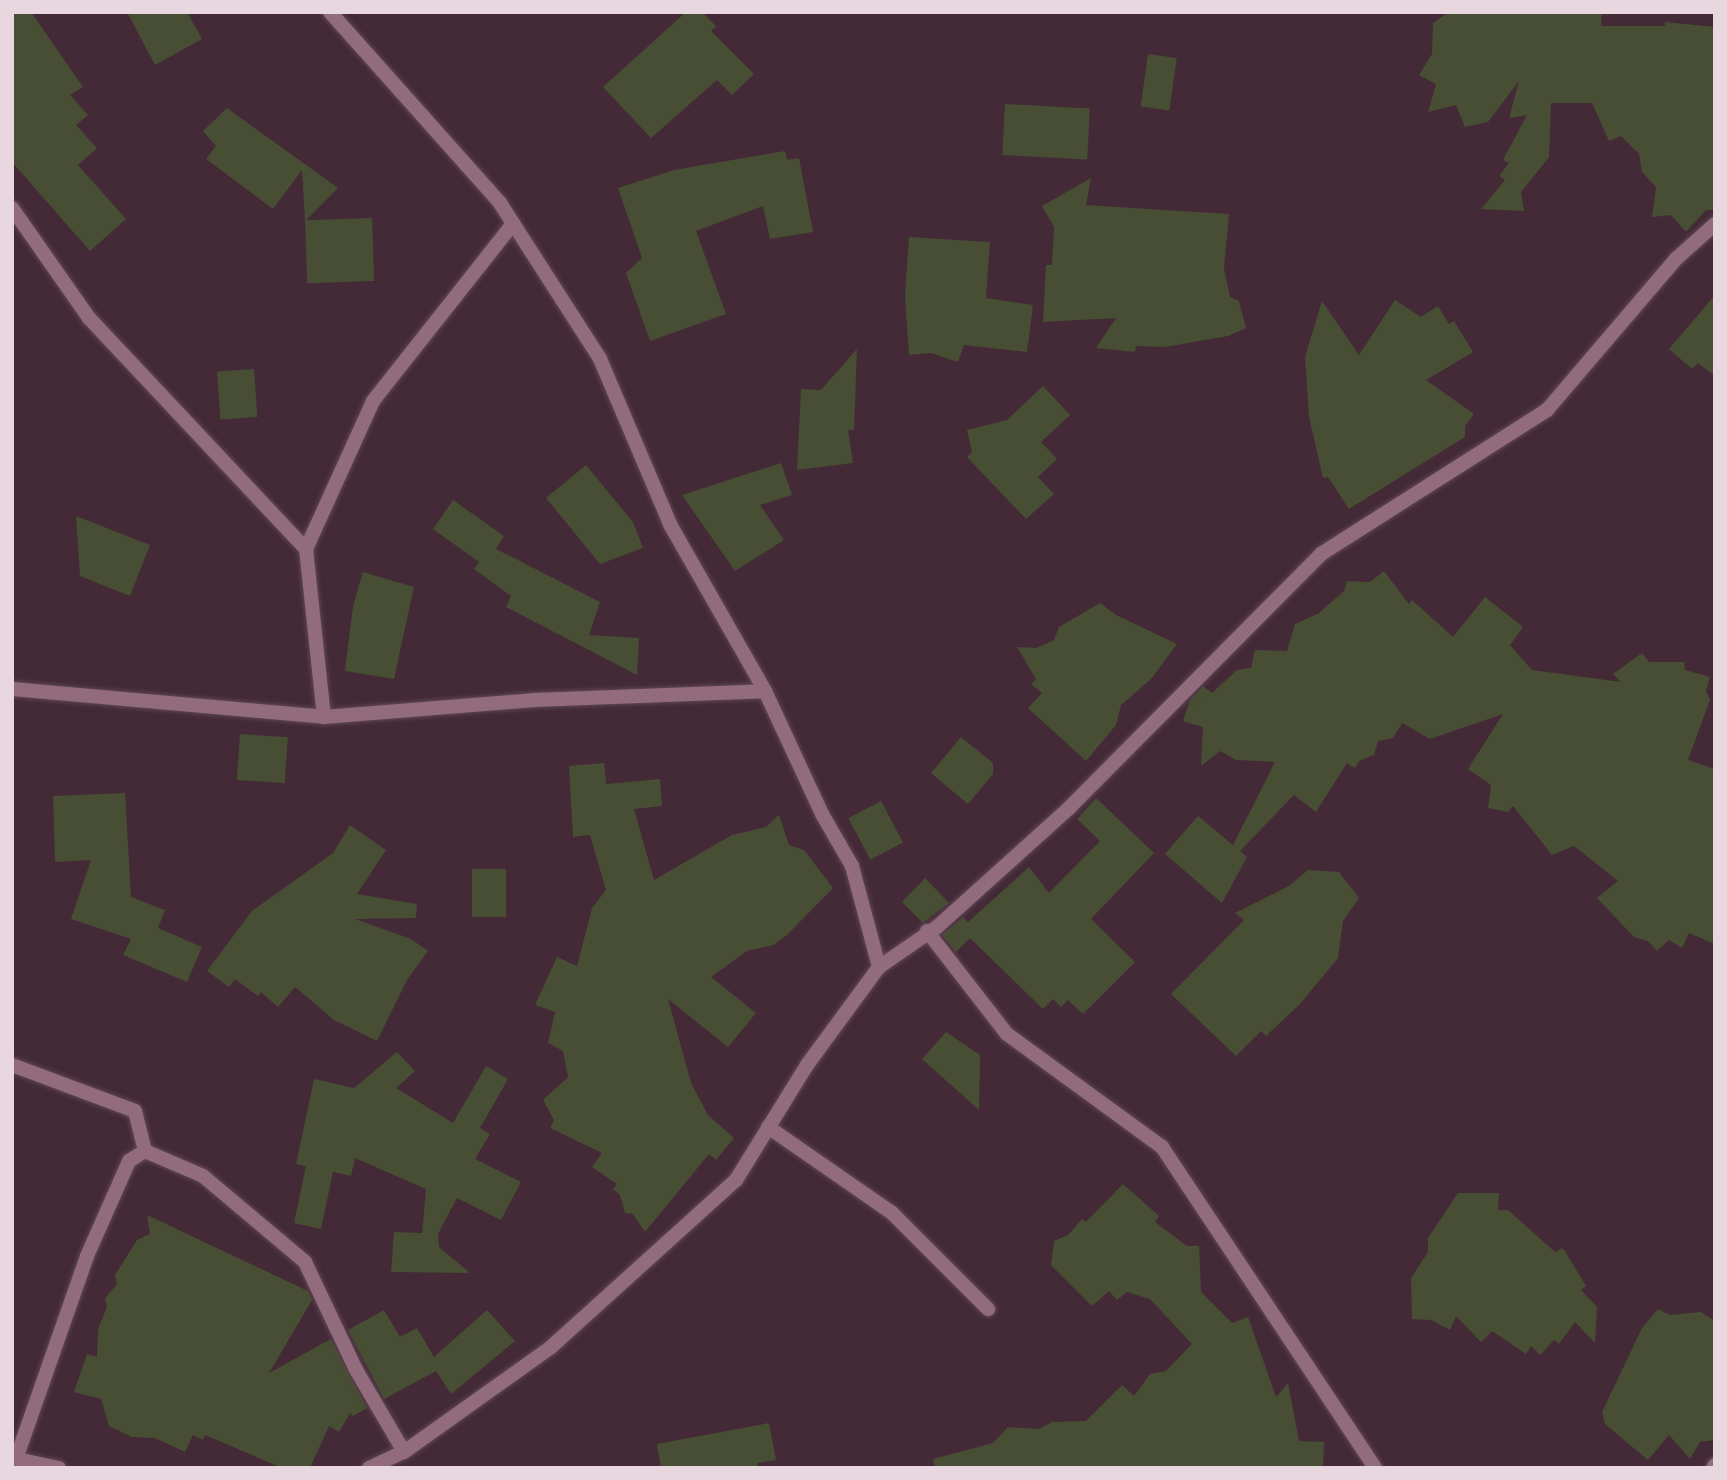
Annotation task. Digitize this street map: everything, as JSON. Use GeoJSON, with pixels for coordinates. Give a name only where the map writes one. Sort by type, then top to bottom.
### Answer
{"type":"FeatureCollection","features":[{"type":"Feature","properties":{"kind":"street"},"geometry":{"type":"LineString","coordinates":[[330,12],[513,224],[600,359],[671,526],[765,691],[822,814],[852,866],[879,967]]}},
{"type":"Feature","properties":{"kind":"street"},"geometry":{"type":"LineString","coordinates":[[12,208],[89,318],[306,549]]}},
{"type":"Feature","properties":{"kind":"street"},"geometry":{"type":"LineString","coordinates":[[324,717],[306,549],[373,401],[513,224]]}},
{"type":"Feature","properties":{"kind":"street"},"geometry":{"type":"LineString","coordinates":[[369,1468],[404,1452],[551,1347],[736,1180],[807,1065],[879,967],[927,931],[1069,808],[1321,554],[1547,410],[1677,258],[1715,224]]}},
{"type":"Feature","properties":{"kind":"street"},"geometry":{"type":"LineString","coordinates":[[12,689],[324,717],[534,700],[765,691]]}},
{"type":"Feature","properties":{"kind":"street"},"geometry":{"type":"LineString","coordinates":[[927,931],[1007,1034],[1162,1147],[1375,1468]]}},
{"type":"Feature","properties":{"kind":"street"},"geometry":{"type":"LineString","coordinates":[[12,1065],[135,1111],[145,1151]]}},
{"type":"Feature","properties":{"kind":"street"},"geometry":{"type":"LineString","coordinates":[[768,1127],[892,1213],[988,1309]]}},
{"type":"Feature","properties":{"kind":"street"},"geometry":{"type":"LineString","coordinates":[[145,1151],[203,1177],[305,1262],[355,1368],[404,1452]]}},
{"type":"Feature","properties":{"kind":"street"},"geometry":{"type":"LineString","coordinates":[[59,1468],[14,1459],[87,1256],[129,1161],[145,1151]]}},
{"type":"Feature","properties":{"kind":"building"},"geometry":{"type":"Polygon","coordinates":[[[12,12],[31,12],[83,87],[70,95],[88,115],[76,125],[97,148],[78,165],[126,219],[90,251],[12,162],[12,12]]]}},
{"type":"Feature","properties":{"kind":"building"},"geometry":{"type":"Polygon","coordinates":[[[127,12],[187,12],[202,39],[155,65],[127,12]]]}},
{"type":"Feature","properties":{"kind":"building"},"geometry":{"type":"Polygon","coordinates":[[[686,12],[702,12],[716,26],[711,31],[754,74],[732,95],[717,80],[651,138],[603,87],[686,12]]]}},
{"type":"Feature","properties":{"kind":"building"},"geometry":{"type":"Polygon","coordinates":[[[1449,12],[1602,12],[1601,26],[1665,26],[1665,22],[1715,27],[1715,210],[1706,210],[1686,232],[1671,215],[1652,217],[1656,187],[1642,172],[1639,154],[1621,136],[1609,141],[1592,103],[1551,103],[1549,157],[1521,192],[1524,211],[1481,209],[1505,180],[1499,176],[1509,163],[1503,160],[1527,115],[1509,118],[1519,81],[1488,122],[1465,127],[1456,105],[1428,112],[1436,84],[1419,75],[1432,54],[1433,23],[1449,12]]]}},
{"type":"Feature","properties":{"kind":"building"},"geometry":{"type":"Polygon","coordinates":[[[1148,54],[1177,58],[1169,111],[1141,106],[1148,54]]]}},
{"type":"Feature","properties":{"kind":"building"},"geometry":{"type":"Polygon","coordinates":[[[1005,104],[1090,108],[1087,159],[1002,155],[1005,104]]]}},
{"type":"Feature","properties":{"kind":"building"},"geometry":{"type":"Polygon","coordinates":[[[227,108],[338,188],[305,221],[302,170],[273,209],[206,159],[216,146],[203,131],[227,108]]]}},
{"type":"Feature","properties":{"kind":"building"},"geometry":{"type":"Polygon","coordinates":[[[785,151],[787,160],[799,158],[813,232],[770,239],[763,206],[696,231],[726,314],[650,341],[626,273],[642,258],[618,188],[674,170],[785,151]]]}},
{"type":"Feature","properties":{"kind":"building"},"geometry":{"type":"Polygon","coordinates":[[[1091,178],[1086,205],[1229,214],[1224,269],[1230,297],[1239,301],[1246,328],[1228,336],[1165,347],[1136,346],[1135,352],[1096,348],[1116,318],[1043,322],[1046,265],[1052,265],[1054,227],[1042,206],[1091,178]]]}},
{"type":"Feature","properties":{"kind":"building"},"geometry":{"type":"Polygon","coordinates":[[[372,218],[374,281],[307,283],[305,220],[372,218]]]}},
{"type":"Feature","properties":{"kind":"building"},"geometry":{"type":"Polygon","coordinates":[[[909,237],[990,242],[986,298],[1033,305],[1027,352],[964,345],[958,362],[931,353],[909,355],[905,296],[909,237]]]}},
{"type":"Feature","properties":{"kind":"building"},"geometry":{"type":"Polygon","coordinates":[[[1715,295],[1715,376],[1698,363],[1692,369],[1669,349],[1715,295]]]}},
{"type":"Feature","properties":{"kind":"building"},"geometry":{"type":"Polygon","coordinates":[[[1395,300],[1421,317],[1438,306],[1449,324],[1454,321],[1473,352],[1426,380],[1474,414],[1465,426],[1465,437],[1349,509],[1328,477],[1323,478],[1309,417],[1305,357],[1322,301],[1359,355],[1395,300]]]}},
{"type":"Feature","properties":{"kind":"building"},"geometry":{"type":"Polygon","coordinates":[[[857,349],[854,430],[848,430],[853,463],[797,470],[801,389],[821,390],[857,349]]]}},
{"type":"Feature","properties":{"kind":"building"},"geometry":{"type":"Polygon","coordinates":[[[254,369],[257,417],[220,419],[217,372],[254,369]]]}},
{"type":"Feature","properties":{"kind":"building"},"geometry":{"type":"Polygon","coordinates":[[[1043,386],[1070,415],[1041,442],[1057,459],[1038,477],[1054,494],[1026,519],[967,457],[972,452],[967,430],[1007,420],[1043,386]]]}},
{"type":"Feature","properties":{"kind":"building"},"geometry":{"type":"Polygon","coordinates":[[[781,463],[792,495],[760,505],[784,540],[735,571],[682,495],[781,463]]]}},
{"type":"Feature","properties":{"kind":"building"},"geometry":{"type":"Polygon","coordinates":[[[586,465],[633,522],[643,548],[600,564],[546,498],[586,465]]]}},
{"type":"Feature","properties":{"kind":"building"},"geometry":{"type":"Polygon","coordinates":[[[453,500],[504,536],[496,549],[600,602],[589,635],[639,638],[637,675],[506,607],[511,596],[474,569],[479,562],[433,529],[453,500]]]}},
{"type":"Feature","properties":{"kind":"building"},"geometry":{"type":"Polygon","coordinates":[[[76,516],[150,545],[130,596],[80,576],[76,516]]]}},
{"type":"Feature","properties":{"kind":"building"},"geometry":{"type":"Polygon","coordinates":[[[1384,571],[1409,604],[1412,600],[1453,637],[1485,597],[1523,627],[1510,645],[1532,670],[1621,682],[1613,674],[1642,653],[1649,662],[1684,662],[1685,670],[1710,677],[1706,691],[1710,700],[1688,760],[1715,769],[1715,944],[1689,933],[1682,948],[1669,940],[1657,951],[1648,941],[1634,937],[1597,898],[1618,881],[1574,846],[1552,855],[1513,806],[1508,812],[1488,808],[1491,785],[1468,769],[1503,714],[1430,739],[1402,723],[1393,738],[1378,741],[1374,755],[1359,761],[1355,768],[1347,763],[1316,812],[1294,795],[1240,851],[1247,857],[1222,903],[1165,854],[1198,816],[1233,845],[1275,762],[1236,760],[1220,751],[1201,766],[1203,727],[1183,721],[1190,700],[1203,686],[1212,693],[1237,670],[1251,668],[1255,650],[1287,651],[1295,624],[1319,613],[1344,591],[1347,581],[1370,582],[1384,571]]]}},
{"type":"Feature","properties":{"kind":"building"},"geometry":{"type":"Polygon","coordinates":[[[363,572],[414,587],[394,679],[345,671],[353,606],[363,572]]]}},
{"type":"Feature","properties":{"kind":"building"},"geometry":{"type":"Polygon","coordinates":[[[1100,603],[1116,615],[1177,644],[1151,679],[1121,705],[1116,725],[1086,761],[1028,708],[1042,693],[1031,684],[1036,679],[1017,647],[1036,648],[1054,640],[1059,627],[1100,603]]]}},
{"type":"Feature","properties":{"kind":"building"},"geometry":{"type":"Polygon","coordinates":[[[240,734],[288,737],[285,783],[237,780],[240,734]]]}},
{"type":"Feature","properties":{"kind":"building"},"geometry":{"type":"Polygon","coordinates":[[[961,737],[993,763],[993,774],[968,804],[931,773],[961,737]]]}},
{"type":"Feature","properties":{"kind":"building"},"geometry":{"type":"Polygon","coordinates":[[[604,763],[606,784],[660,779],[662,806],[634,809],[654,880],[732,835],[766,827],[779,815],[789,845],[804,850],[833,888],[787,935],[773,945],[747,951],[711,977],[756,1013],[728,1047],[668,999],[691,1083],[708,1115],[734,1138],[716,1160],[709,1154],[645,1232],[633,1214],[625,1213],[620,1195],[613,1189],[617,1184],[592,1167],[602,1153],[550,1128],[554,1120],[543,1100],[568,1077],[563,1051],[548,1043],[555,1012],[535,1005],[557,957],[577,966],[592,908],[606,890],[590,835],[573,837],[569,766],[604,763]]]}},
{"type":"Feature","properties":{"kind":"building"},"geometry":{"type":"Polygon","coordinates":[[[125,793],[131,897],[165,910],[158,928],[202,947],[187,982],[123,955],[131,939],[71,919],[91,860],[55,862],[53,796],[125,793]]]}},
{"type":"Feature","properties":{"kind":"building"},"geometry":{"type":"Polygon","coordinates":[[[1096,798],[1154,853],[1091,919],[1135,962],[1083,1014],[1068,1000],[1061,1007],[1053,999],[1043,1009],[970,938],[956,952],[942,935],[963,917],[968,922],[1029,867],[1049,893],[1100,841],[1077,819],[1096,798]]]}},
{"type":"Feature","properties":{"kind":"building"},"geometry":{"type":"Polygon","coordinates":[[[881,801],[903,842],[870,860],[848,818],[881,801]]]}},
{"type":"Feature","properties":{"kind":"building"},"geometry":{"type":"Polygon","coordinates":[[[350,825],[386,850],[357,894],[417,904],[416,918],[355,919],[411,939],[428,951],[407,980],[377,1041],[334,1020],[295,987],[278,1007],[261,992],[258,996],[235,979],[229,987],[207,971],[252,911],[333,853],[350,825]]]}},
{"type":"Feature","properties":{"kind":"building"},"geometry":{"type":"Polygon","coordinates":[[[472,869],[506,869],[506,917],[472,917],[472,869]]]}},
{"type":"Feature","properties":{"kind":"building"},"geometry":{"type":"Polygon","coordinates":[[[1308,870],[1339,872],[1359,898],[1343,921],[1338,958],[1299,1005],[1266,1036],[1261,1031],[1236,1056],[1171,994],[1244,920],[1235,913],[1289,886],[1308,870]]]}},
{"type":"Feature","properties":{"kind":"building"},"geometry":{"type":"Polygon","coordinates":[[[925,878],[949,903],[923,923],[902,902],[925,878]]]}},
{"type":"Feature","properties":{"kind":"building"},"geometry":{"type":"Polygon","coordinates":[[[946,1032],[980,1055],[979,1110],[922,1059],[946,1032]]]}},
{"type":"Feature","properties":{"kind":"building"},"geometry":{"type":"Polygon","coordinates":[[[397,1052],[415,1071],[396,1088],[453,1123],[486,1066],[508,1079],[480,1128],[490,1134],[475,1159],[521,1182],[501,1220],[457,1198],[438,1234],[439,1247],[470,1273],[391,1272],[394,1232],[422,1233],[426,1189],[355,1158],[351,1176],[333,1172],[321,1229],[294,1223],[306,1166],[296,1164],[314,1079],[354,1088],[397,1052]]]}},
{"type":"Feature","properties":{"kind":"building"},"geometry":{"type":"Polygon","coordinates":[[[1123,1184],[1159,1216],[1155,1222],[1187,1246],[1199,1246],[1201,1292],[1232,1323],[1248,1317],[1276,1397],[1288,1383],[1299,1441],[1324,1442],[1323,1468],[935,1468],[933,1459],[993,1443],[1008,1427],[1039,1429],[1052,1422],[1086,1421],[1122,1385],[1134,1396],[1150,1374],[1166,1371],[1192,1344],[1150,1299],[1127,1292],[1117,1300],[1109,1291],[1092,1306],[1051,1265],[1054,1241],[1068,1235],[1082,1219],[1086,1222],[1123,1184]]]}},
{"type":"Feature","properties":{"kind":"building"},"geometry":{"type":"Polygon","coordinates":[[[1458,1193],[1499,1193],[1498,1210],[1508,1210],[1555,1252],[1563,1248],[1586,1286],[1581,1290],[1597,1307],[1595,1343],[1575,1322],[1559,1344],[1554,1340],[1540,1355],[1531,1346],[1526,1354],[1492,1331],[1481,1342],[1456,1316],[1450,1330],[1431,1320],[1412,1319],[1411,1278],[1428,1252],[1428,1238],[1458,1193]]]}},
{"type":"Feature","properties":{"kind":"building"},"geometry":{"type":"Polygon","coordinates":[[[147,1215],[308,1291],[312,1300],[269,1373],[331,1339],[367,1408],[353,1416],[350,1413],[339,1432],[329,1426],[310,1468],[282,1468],[205,1435],[203,1440],[193,1435],[185,1452],[155,1438],[132,1437],[109,1426],[101,1399],[74,1392],[87,1354],[97,1357],[98,1329],[107,1307],[105,1298],[117,1284],[115,1275],[137,1240],[150,1234],[147,1215]]]}},
{"type":"Feature","properties":{"kind":"building"},"geometry":{"type":"Polygon","coordinates":[[[1658,1309],[1670,1315],[1701,1312],[1715,1321],[1715,1440],[1700,1442],[1690,1459],[1669,1435],[1648,1460],[1605,1424],[1602,1412],[1642,1328],[1658,1309]]]}},
{"type":"Feature","properties":{"kind":"building"},"geometry":{"type":"Polygon","coordinates":[[[384,1310],[400,1337],[417,1328],[434,1357],[487,1310],[515,1341],[451,1394],[436,1371],[384,1399],[348,1330],[384,1310]]]}},
{"type":"Feature","properties":{"kind":"building"},"geometry":{"type":"Polygon","coordinates":[[[769,1423],[776,1460],[758,1463],[757,1468],[661,1468],[657,1444],[769,1423]]]}}]}
